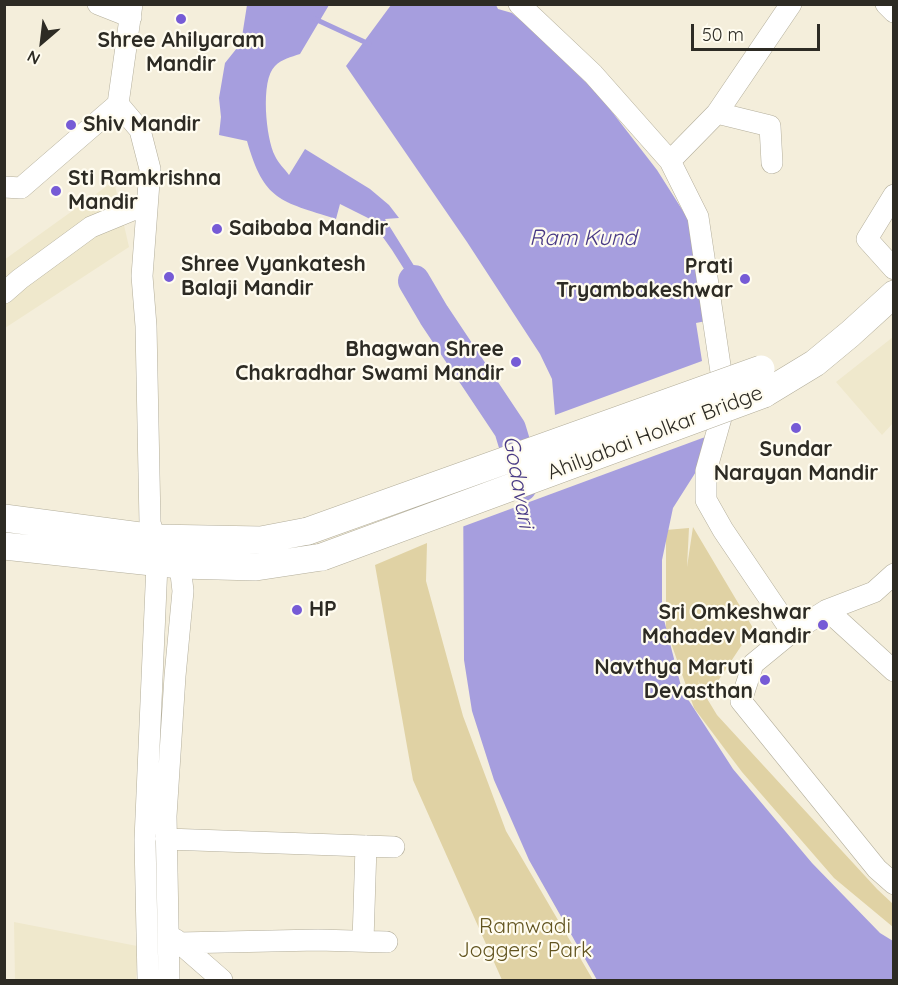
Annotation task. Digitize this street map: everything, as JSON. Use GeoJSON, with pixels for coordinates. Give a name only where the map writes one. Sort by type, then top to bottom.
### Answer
{"type":"FeatureCollection","features":[{"type":"Feature","properties":{"kind":"main road"},"geometry":{"type":"LineString","coordinates":[[763,382],[814,363],[894,294]]}},
{"type":"Feature","properties":{"kind":"main road","name":"Ahilyabai Holkar Bridge"},"geometry":{"type":"LineString","coordinates":[[164,556],[308,531],[763,382]]}},
{"type":"Feature","properties":{"kind":"main road","name":"Ahilyabai Holkar Bridge"},"geometry":{"type":"LineString","coordinates":[[164,556],[256,567],[322,557],[763,382]]}},
{"type":"Feature","properties":{"kind":"main road"},"geometry":{"type":"LineString","coordinates":[[4,518],[164,556]]}},
{"type":"Feature","properties":{"kind":"main road"},"geometry":{"type":"LineString","coordinates":[[4,546],[164,556]]}},
{"type":"Feature","properties":{"kind":"street"},"geometry":{"type":"LineString","coordinates":[[4,187],[21,188],[118,104],[131,11],[98,4]]}},
{"type":"Feature","properties":{"kind":"street"},"geometry":{"type":"LineString","coordinates":[[519,4],[593,74],[670,161],[698,217],[721,372],[721,418],[706,471],[706,500],[723,530],[792,632]]}},
{"type":"Feature","properties":{"kind":"street"},"geometry":{"type":"LineString","coordinates":[[670,161],[717,113],[791,4]]}},
{"type":"Feature","properties":{"kind":"street"},"geometry":{"type":"LineString","coordinates":[[886,4],[894,12]]}},
{"type":"Feature","properties":{"kind":"street"},"geometry":{"type":"LineString","coordinates":[[118,104],[140,130],[150,169],[142,276],[147,347],[150,523],[164,556],[183,591],[175,676],[166,839],[174,938],[169,981]]}},
{"type":"Feature","properties":{"kind":"street"},"geometry":{"type":"LineString","coordinates":[[717,113],[770,126],[772,163]]}},
{"type":"Feature","properties":{"kind":"street"},"geometry":{"type":"LineString","coordinates":[[894,195],[867,239],[894,269]]}},
{"type":"Feature","properties":{"kind":"street"},"geometry":{"type":"LineString","coordinates":[[4,293],[91,227],[147,204]]}},
{"type":"Feature","properties":{"kind":"street"},"geometry":{"type":"LineString","coordinates":[[148,981],[145,840],[164,556]]}},
{"type":"Feature","properties":{"kind":"street"},"geometry":{"type":"LineString","coordinates":[[894,574],[874,592],[827,610],[792,632],[753,663],[741,701],[877,869],[894,884]]}},
{"type":"Feature","properties":{"kind":"street"},"geometry":{"type":"LineString","coordinates":[[827,610],[894,671]]}},
{"type":"Feature","properties":{"kind":"street"},"geometry":{"type":"LineString","coordinates":[[166,839],[394,847]]}},
{"type":"Feature","properties":{"kind":"street"},"geometry":{"type":"LineString","coordinates":[[363,941],[366,846]]}},
{"type":"Feature","properties":{"kind":"street"},"geometry":{"type":"LineString","coordinates":[[146,906],[174,938],[222,981]]}},
{"type":"Feature","properties":{"kind":"street"},"geometry":{"type":"LineString","coordinates":[[174,938],[387,942]]}},
{"type":"Feature","properties":{"kind":"shaded area"},"geometry":{"type":"Polygon","coordinates":[[[114,181],[129,247],[5,328],[4,260],[114,181]]]}},
{"type":"Feature","properties":{"kind":"shaded area"},"geometry":{"type":"Polygon","coordinates":[[[893,337],[893,423],[882,435],[836,382],[893,337]]]}},
{"type":"Feature","properties":{"kind":"shaded area"},"geometry":{"type":"Polygon","coordinates":[[[14,922],[137,946],[136,980],[15,980],[14,922]]]}},
{"type":"Feature","properties":{"kind":"green space"},"geometry":{"type":"Polygon","coordinates":[[[693,527],[753,628],[716,684],[701,687],[698,680],[700,687],[717,715],[893,904],[893,927],[834,878],[742,772],[694,708],[666,629],[666,530],[689,528],[687,567],[693,527]]]}},
{"type":"Feature","properties":{"kind":"green space","name":"Ramwadi Joggers' Park"},"geometry":{"type":"Polygon","coordinates":[[[427,543],[426,581],[463,716],[506,831],[593,980],[502,980],[413,780],[375,565],[427,543]]]}},
{"type":"Feature","properties":{"kind":"water"},"geometry":{"type":"Polygon","coordinates":[[[247,5],[329,5],[300,54],[287,58],[275,66],[270,73],[267,84],[266,110],[269,137],[276,159],[289,175],[305,149],[370,189],[389,205],[399,218],[385,219],[444,314],[435,318],[370,219],[340,204],[336,219],[301,208],[277,196],[260,176],[247,141],[219,135],[221,117],[219,98],[225,63],[241,43],[247,5]]]}},
{"type":"Feature","properties":{"kind":"water","name":"Ram Kund"},"geometry":{"type":"Polygon","coordinates":[[[391,5],[496,5],[498,9],[512,13],[529,27],[599,95],[657,170],[690,222],[706,321],[696,323],[702,361],[555,415],[552,379],[540,354],[467,242],[346,66],[391,5]]]}},
{"type":"Feature","properties":{"kind":"water"},"geometry":{"type":"Polygon","coordinates":[[[732,371],[699,467],[673,508],[662,560],[662,612],[682,690],[733,769],[812,863],[880,933],[893,941],[893,980],[597,980],[529,860],[494,780],[472,711],[464,660],[463,471],[732,371]]]}},
{"type":"Feature","properties":{"kind":"pier"},"geometry":{"type":"Polygon","coordinates":[[[728,394],[716,433],[459,528],[459,494],[728,394]]]}},
{"type":"Feature","properties":{"kind":"waterway"},"geometry":{"type":"LineString","coordinates":[[315,19],[369,44]]}},
{"type":"Feature","properties":{"kind":"waterway","name":"Godavari"},"geometry":{"type":"LineString","coordinates":[[414,281],[510,429],[517,452],[521,486]]}},
{"type":"Feature","properties":{"kind":"place","name":"Shree Ahilyaram Mandir"},"geometry":{"type":"Point","coordinates":[181,19]}},
{"type":"Feature","properties":{"kind":"place","name":"Shiv Mandir"},"geometry":{"type":"Point","coordinates":[71,125]}},
{"type":"Feature","properties":{"kind":"place","name":"Sti Ramkrishna Mandir"},"geometry":{"type":"Point","coordinates":[56,191]}},
{"type":"Feature","properties":{"kind":"place","name":"Saibaba Mandir"},"geometry":{"type":"Point","coordinates":[217,229]}},
{"type":"Feature","properties":{"kind":"place","name":"Shree Vyankatesh Balaji Mandir"},"geometry":{"type":"Point","coordinates":[169,277]}},
{"type":"Feature","properties":{"kind":"place","name":"Prati Tryambakeshwar"},"geometry":{"type":"Point","coordinates":[745,279]}},
{"type":"Feature","properties":{"kind":"place","name":"Bhagwan Shree Chakradhar Swami Mandir"},"geometry":{"type":"Point","coordinates":[516,362]}},
{"type":"Feature","properties":{"kind":"place","name":"Sundar Narayan Mandir"},"geometry":{"type":"Point","coordinates":[796,428]}},
{"type":"Feature","properties":{"kind":"place","name":"HP"},"geometry":{"type":"Point","coordinates":[297,610]}},
{"type":"Feature","properties":{"kind":"place","name":"Sri Omkeshwar Mahadev Mandir"},"geometry":{"type":"Point","coordinates":[823,625]}},
{"type":"Feature","properties":{"kind":"place","name":"Navthya Maruti Devasthan"},"geometry":{"type":"Point","coordinates":[765,680]}}]}
